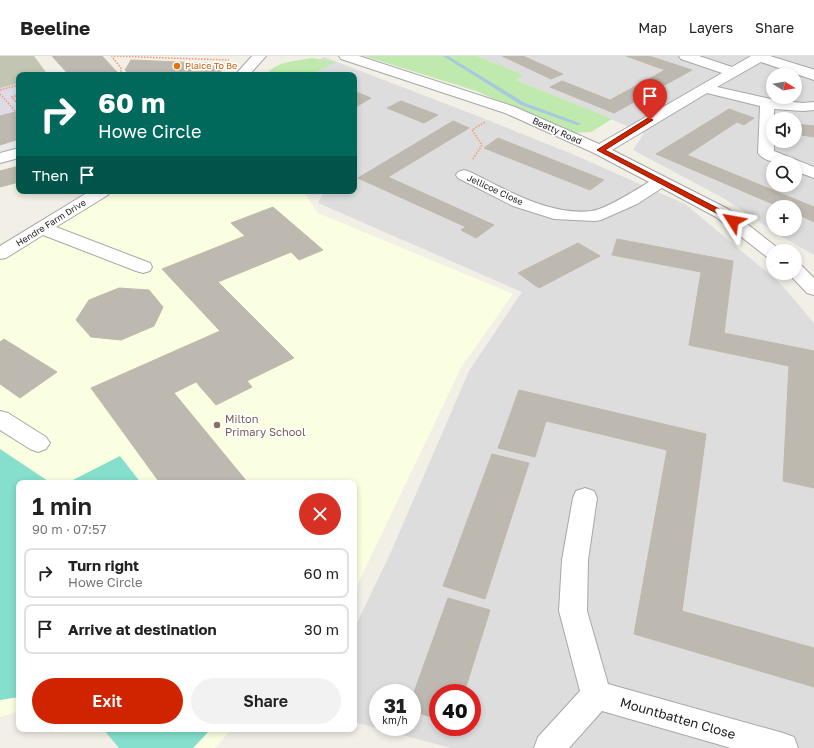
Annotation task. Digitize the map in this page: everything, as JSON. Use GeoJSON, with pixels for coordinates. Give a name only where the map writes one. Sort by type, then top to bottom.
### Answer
{"type":"FeatureCollection","features":[{"type":"Feature","properties":{"kind":"street"},"geometry":{"type":"LineString","coordinates":[[245,72],[259,56]]}},
{"type":"Feature","properties":{"kind":"street","name":"Beatty Road"},"geometry":{"type":"LineString","coordinates":[[346,56],[510,110],[600,150],[722,213],[766,247]]}},
{"type":"Feature","properties":{"kind":"street"},"geometry":{"type":"LineString","coordinates":[[686,56],[732,72]]}},
{"type":"Feature","properties":{"kind":"street"},"geometry":{"type":"LineString","coordinates":[[600,150],[760,56],[807,72],[814,76]]}},
{"type":"Feature","properties":{"kind":"street"},"geometry":{"type":"LineString","coordinates":[[704,88],[728,96],[766,102]]}},
{"type":"Feature","properties":{"kind":"street"},"geometry":{"type":"LineString","coordinates":[[767,104],[766,153],[773,156]]}},
{"type":"Feature","properties":{"kind":"street"},"geometry":{"type":"LineString","coordinates":[[780,104],[792,106],[814,106]]}},
{"type":"Feature","properties":{"kind":"street"},"geometry":{"type":"LineString","coordinates":[[0,158],[16,154]]}},
{"type":"Feature","properties":{"kind":"street"},"geometry":{"type":"LineString","coordinates":[[802,168],[814,173]]}},
{"type":"Feature","properties":{"kind":"street","name":"Jellicoe Close"},"geometry":{"type":"LineString","coordinates":[[464,175],[519,202],[560,215],[595,216],[631,200],[661,182]]}},
{"type":"Feature","properties":{"kind":"street","name":"Hendre Farm Drive"},"geometry":{"type":"LineString","coordinates":[[0,254],[97,194]]}},
{"type":"Feature","properties":{"kind":"street"},"geometry":{"type":"LineString","coordinates":[[42,228],[144,268]]}},
{"type":"Feature","properties":{"kind":"street"},"geometry":{"type":"LineString","coordinates":[[802,269],[814,289]]}},
{"type":"Feature","properties":{"kind":"street"},"geometry":{"type":"LineString","coordinates":[[0,419],[38,443]]}},
{"type":"Feature","properties":{"kind":"street"},"geometry":{"type":"LineString","coordinates":[[549,748],[596,695],[573,611],[575,560],[585,498]]}},
{"type":"Feature","properties":{"kind":"street","name":"Mountbatten Close"},"geometry":{"type":"LineString","coordinates":[[596,695],[783,748]]}},
{"type":"Feature","properties":{"kind":"path"},"geometry":{"type":"LineString","coordinates":[[112,57],[234,61]]}},
{"type":"Feature","properties":{"kind":"path"},"geometry":{"type":"LineString","coordinates":[[112,57],[121,68],[121,72]]}},
{"type":"Feature","properties":{"kind":"path"},"geometry":{"type":"LineString","coordinates":[[0,90],[16,86]]}},
{"type":"Feature","properties":{"kind":"path"},"geometry":{"type":"LineString","coordinates":[[0,94],[16,111]]}},
{"type":"Feature","properties":{"kind":"path"},"geometry":{"type":"LineString","coordinates":[[16,96],[12,97],[16,102]]}},
{"type":"Feature","properties":{"kind":"path"},"geometry":{"type":"LineString","coordinates":[[464,175],[482,145],[472,130],[490,118]]}},
{"type":"Feature","properties":{"kind":"shaded area"},"geometry":{"type":"Polygon","coordinates":[[[0,56],[34,56],[46,72],[16,72],[16,140],[0,145],[0,56]]]}},
{"type":"Feature","properties":{"kind":"shaded area"},"geometry":{"type":"Polygon","coordinates":[[[477,56],[814,56],[814,255],[802,248],[802,244],[795,244],[781,236],[802,236],[802,200],[766,200],[766,226],[725,199],[633,150],[644,133],[516,80],[524,75],[477,56]]]}},
{"type":"Feature","properties":{"kind":"shaded area"},"geometry":{"type":"Polygon","coordinates":[[[324,57],[572,154],[685,204],[766,271],[766,280],[776,280],[780,283],[814,323],[814,748],[451,748],[406,736],[421,736],[421,684],[369,684],[369,726],[357,723],[357,623],[391,552],[469,371],[522,292],[318,203],[322,194],[357,194],[357,72],[297,72],[324,57]]]}},
{"type":"Feature","properties":{"kind":"shaded area"},"geometry":{"type":"Polygon","coordinates":[[[16,84],[16,112],[0,116],[0,88],[16,84]]]}},
{"type":"Feature","properties":{"kind":"shaded area"},"geometry":{"type":"Polygon","coordinates":[[[16,140],[16,160],[0,165],[0,145],[16,140]]]}},
{"type":"Feature","properties":{"kind":"shaded area","name":"Milton Primary School"},"geometry":{"type":"Polygon","coordinates":[[[97,194],[305,194],[318,213],[513,294],[462,366],[357,586],[357,480],[16,480],[16,712],[0,717],[0,254],[97,194]]]}},
{"type":"Feature","properties":{"kind":"shaded area"},"geometry":{"type":"Polygon","coordinates":[[[0,449],[46,480],[16,480],[16,697],[0,700],[0,449]]]}},
{"type":"Feature","properties":{"kind":"shaded area"},"geometry":{"type":"Polygon","coordinates":[[[120,456],[139,480],[73,480],[120,456]]]}},
{"type":"Feature","properties":{"kind":"shaded area"},"geometry":{"type":"Polygon","coordinates":[[[106,732],[229,732],[215,748],[119,748],[106,732]]]}},
{"type":"Feature","properties":{"kind":"shaded area"},"geometry":{"type":"Polygon","coordinates":[[[106,732],[208,732],[193,748],[119,748],[106,732]]]}},
{"type":"Feature","properties":{"kind":"green space"},"geometry":{"type":"Polygon","coordinates":[[[364,56],[477,56],[524,75],[516,80],[612,119],[591,132],[572,133],[476,91],[364,56]]]}},
{"type":"Feature","properties":{"kind":"green space"},"geometry":{"type":"Polygon","coordinates":[[[312,58],[336,62],[315,72],[268,72],[281,64],[312,58]]]}},
{"type":"Feature","properties":{"kind":"building"},"geometry":{"type":"Polygon","coordinates":[[[52,56],[102,56],[117,72],[66,72],[52,56]]]}},
{"type":"Feature","properties":{"kind":"building"},"geometry":{"type":"Polygon","coordinates":[[[502,56],[523,56],[563,74],[551,79],[502,56]]]}},
{"type":"Feature","properties":{"kind":"building"},"geometry":{"type":"Polygon","coordinates":[[[626,56],[649,56],[692,70],[614,113],[550,87],[562,81],[610,100],[665,70],[626,56]]]}},
{"type":"Feature","properties":{"kind":"building"},"geometry":{"type":"Polygon","coordinates":[[[131,60],[225,64],[221,72],[127,72],[125,70],[131,60]]]}},
{"type":"Feature","properties":{"kind":"building"},"geometry":{"type":"Polygon","coordinates":[[[357,92],[371,98],[357,106],[357,92]]]}},
{"type":"Feature","properties":{"kind":"building"},"geometry":{"type":"Polygon","coordinates":[[[401,101],[438,115],[424,123],[387,108],[401,101]]]}},
{"type":"Feature","properties":{"kind":"building"},"geometry":{"type":"Polygon","coordinates":[[[729,109],[754,118],[744,125],[737,122],[687,155],[766,187],[766,192],[777,192],[797,200],[766,201],[656,154],[729,109]]]}},
{"type":"Feature","properties":{"kind":"building"},"geometry":{"type":"Polygon","coordinates":[[[16,112],[16,140],[0,145],[0,116],[16,112]]]}},
{"type":"Feature","properties":{"kind":"building"},"geometry":{"type":"Polygon","coordinates":[[[453,121],[469,128],[388,177],[494,225],[476,238],[461,230],[466,227],[358,178],[453,121]]]}},
{"type":"Feature","properties":{"kind":"building"},"geometry":{"type":"Polygon","coordinates":[[[802,125],[814,126],[814,137],[802,135],[802,125]]]}},
{"type":"Feature","properties":{"kind":"building"},"geometry":{"type":"Polygon","coordinates":[[[498,138],[604,180],[590,190],[484,148],[498,138]]]}},
{"type":"Feature","properties":{"kind":"building"},"geometry":{"type":"Polygon","coordinates":[[[16,167],[16,183],[0,187],[0,171],[16,167]]]}},
{"type":"Feature","properties":{"kind":"building"},"geometry":{"type":"Polygon","coordinates":[[[802,202],[814,207],[814,222],[802,216],[802,202]]]}},
{"type":"Feature","properties":{"kind":"building"},"geometry":{"type":"Polygon","coordinates":[[[273,207],[323,250],[299,260],[291,252],[218,282],[294,358],[247,381],[252,387],[216,405],[196,382],[174,393],[246,480],[158,480],[91,388],[220,331],[162,269],[245,236],[231,223],[273,207]]]}},
{"type":"Feature","properties":{"kind":"building"},"geometry":{"type":"Polygon","coordinates":[[[617,239],[733,261],[724,333],[814,351],[814,488],[783,481],[789,366],[689,345],[701,272],[612,255],[617,239]]]}},
{"type":"Feature","properties":{"kind":"building"},"geometry":{"type":"Polygon","coordinates":[[[578,243],[600,256],[539,288],[518,273],[578,243]]]}},
{"type":"Feature","properties":{"kind":"building"},"geometry":{"type":"Polygon","coordinates":[[[119,288],[149,290],[163,307],[154,326],[121,340],[91,337],[76,320],[89,300],[119,288]]]}},
{"type":"Feature","properties":{"kind":"building"},"geometry":{"type":"Polygon","coordinates":[[[4,339],[57,372],[20,398],[0,384],[0,342],[4,339]]]}},
{"type":"Feature","properties":{"kind":"building"},"geometry":{"type":"Polygon","coordinates":[[[519,390],[706,434],[682,611],[814,648],[814,687],[634,634],[667,450],[546,421],[535,457],[498,448],[519,390]]]}},
{"type":"Feature","properties":{"kind":"building"},"geometry":{"type":"Polygon","coordinates":[[[492,454],[529,463],[485,599],[443,586],[492,454]]]}},
{"type":"Feature","properties":{"kind":"building"},"geometry":{"type":"Polygon","coordinates":[[[448,598],[490,610],[467,684],[429,684],[429,716],[421,714],[421,684],[417,684],[448,598]]]}},
{"type":"Feature","properties":{"kind":"waterway"},"geometry":{"type":"LineString","coordinates":[[445,56],[523,104],[579,124]]}},
{"type":"Feature","properties":{"kind":"place","name":"Plaice To Be"},"geometry":{"type":"Point","coordinates":[177,66]}},
{"type":"Feature","properties":{"kind":"place","name":"Milton Primary School"},"geometry":{"type":"Point","coordinates":[217,425]}},
{"type":"Feature","properties":{"kind":"route"},"geometry":{"type":"LineString","coordinates":[[650,120],[600,150],[722,213],[733,221]]}}]}
